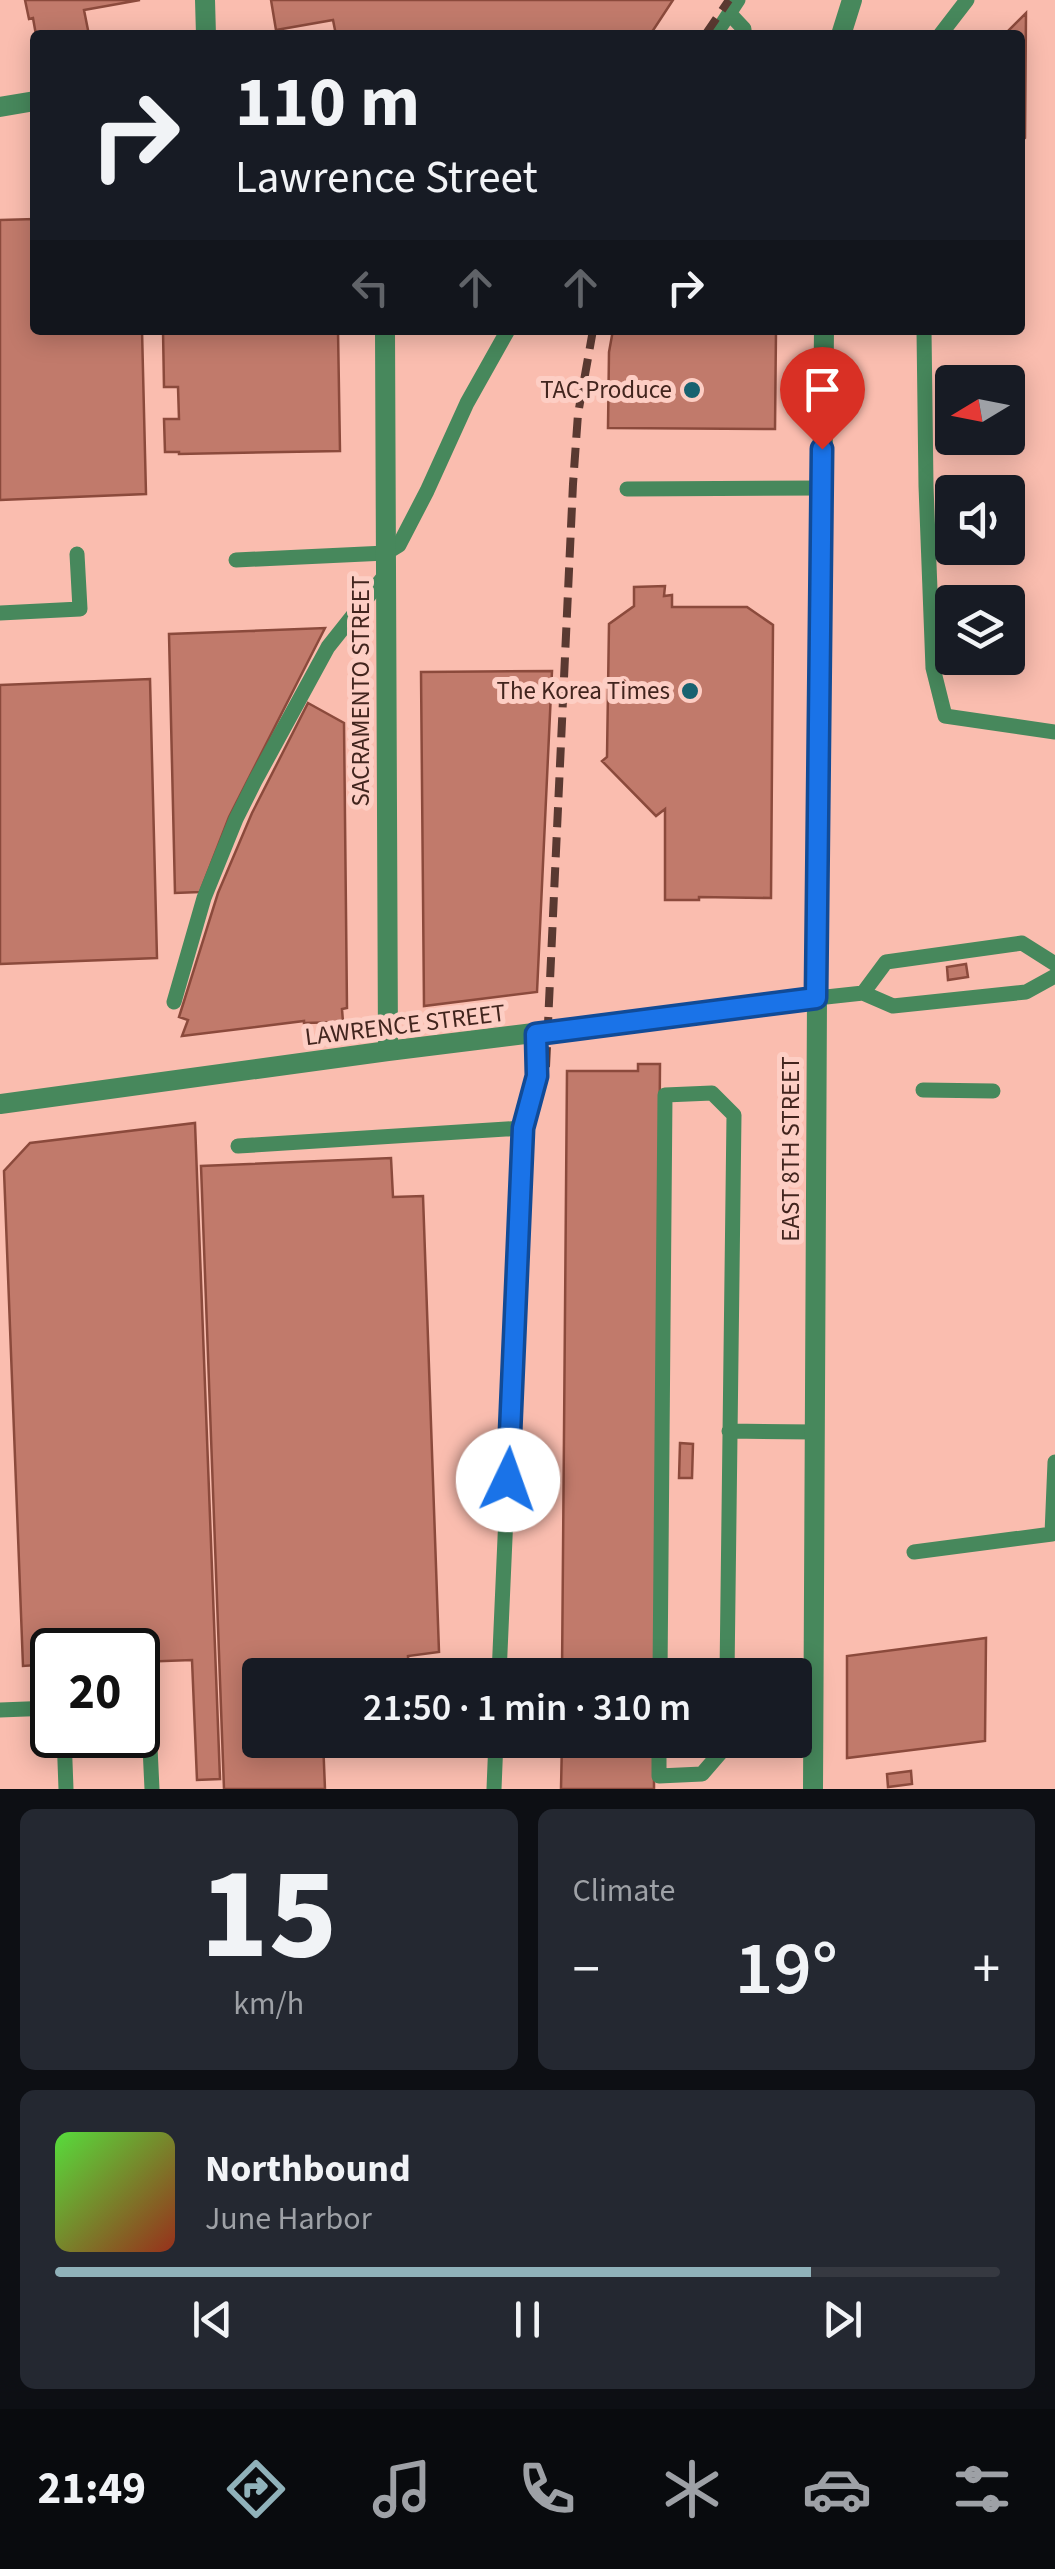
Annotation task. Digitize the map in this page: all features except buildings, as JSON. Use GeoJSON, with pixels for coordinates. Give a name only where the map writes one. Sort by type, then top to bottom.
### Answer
{"type":"FeatureCollection","features":[{"type":"Feature","properties":{"kind":"street"},"geometry":{"type":"LineString","coordinates":[[205,0],[206,30]]}},
{"type":"Feature","properties":{"kind":"street"},"geometry":{"type":"LineString","coordinates":[[843,30],[852,0]]}},
{"type":"Feature","properties":{"kind":"street"},"geometry":{"type":"LineString","coordinates":[[0,107],[30,102]]}},
{"type":"Feature","properties":{"kind":"street","name":"SACRAMENTO STREET"},"geometry":{"type":"LineString","coordinates":[[385,335],[388,1051]]}},
{"type":"Feature","properties":{"kind":"street","name":"EAST 8TH STREET"},"geometry":{"type":"LineString","coordinates":[[813,1789],[824,335]]}},
{"type":"Feature","properties":{"kind":"street","name":"LAWRENCE STREET"},"geometry":{"type":"LineString","coordinates":[[0,1104],[816,998]]}},
{"type":"Feature","properties":{"kind":"lane"},"geometry":{"type":"LineString","coordinates":[[944,30],[966,0]]}},
{"type":"Feature","properties":{"kind":"lane"},"geometry":{"type":"LineString","coordinates":[[718,30],[734,6]]}},
{"type":"Feature","properties":{"kind":"lane"},"geometry":{"type":"LineString","coordinates":[[734,6],[744,30]]}},
{"type":"Feature","properties":{"kind":"lane"},"geometry":{"type":"LineString","coordinates":[[174,1002],[204,898],[254,781],[328,647],[399,544],[467,403],[505,335]]}},
{"type":"Feature","properties":{"kind":"lane"},"geometry":{"type":"LineString","coordinates":[[924,335],[932,668],[946,716],[1055,732]]}},
{"type":"Feature","properties":{"kind":"lane"},"geometry":{"type":"LineString","coordinates":[[626,489],[822,488]]}},
{"type":"Feature","properties":{"kind":"lane"},"geometry":{"type":"LineString","coordinates":[[0,613],[80,610],[78,554]]}},
{"type":"Feature","properties":{"kind":"lane"},"geometry":{"type":"LineString","coordinates":[[236,560],[386,563]]}},
{"type":"Feature","properties":{"kind":"lane"},"geometry":{"type":"LineString","coordinates":[[863,993],[886,962],[1022,943],[1055,964]]}},
{"type":"Feature","properties":{"kind":"lane"},"geometry":{"type":"LineString","coordinates":[[816,998],[863,993],[893,1006],[1026,992],[1055,976]]}},
{"type":"Feature","properties":{"kind":"lane"},"geometry":{"type":"LineString","coordinates":[[500,1658],[523,1128],[537,1076],[536,1034]]}},
{"type":"Feature","properties":{"kind":"lane"},"geometry":{"type":"LineString","coordinates":[[923,1090],[993,1091]]}},
{"type":"Feature","properties":{"kind":"lane"},"geometry":{"type":"LineString","coordinates":[[660,1658],[665,1096],[712,1093],[734,1115],[727,1658]]}},
{"type":"Feature","properties":{"kind":"lane"},"geometry":{"type":"LineString","coordinates":[[238,1146],[523,1128]]}},
{"type":"Feature","properties":{"kind":"lane"},"geometry":{"type":"LineString","coordinates":[[730,1431],[815,1432]]}},
{"type":"Feature","properties":{"kind":"lane"},"geometry":{"type":"LineString","coordinates":[[914,1552],[1052,1534],[1055,1462]]}},
{"type":"Feature","properties":{"kind":"lane"},"geometry":{"type":"LineString","coordinates":[[0,1710],[30,1709]]}},
{"type":"Feature","properties":{"kind":"lane"},"geometry":{"type":"LineString","coordinates":[[65,1758],[66,1789]]}},
{"type":"Feature","properties":{"kind":"lane"},"geometry":{"type":"LineString","coordinates":[[151,1758],[152,1789]]}},
{"type":"Feature","properties":{"kind":"lane"},"geometry":{"type":"LineString","coordinates":[[494,1789],[495,1758]]}},
{"type":"Feature","properties":{"kind":"lane"},"geometry":{"type":"LineString","coordinates":[[659,1758],[659,1776],[702,1774],[716,1758]]}},
{"type":"Feature","properties":{"kind":"railway"},"geometry":{"type":"LineString","coordinates":[[708,30],[729,0]]}},
{"type":"Feature","properties":{"kind":"railway"},"geometry":{"type":"LineString","coordinates":[[546,1067],[573,484],[578,414],[592,335]]}},
{"type":"Feature","properties":{"kind":"place","name":"TAC Produce"},"geometry":{"type":"Point","coordinates":[692,390]}},
{"type":"Feature","properties":{"kind":"place","name":"The Korea Times"},"geometry":{"type":"Point","coordinates":[690,691]}},
{"type":"Feature","properties":{"kind":"route"},"geometry":{"type":"LineString","coordinates":[[508,1480],[523,1128],[537,1076],[536,1034],[816,998],[822,449]]}}]}
